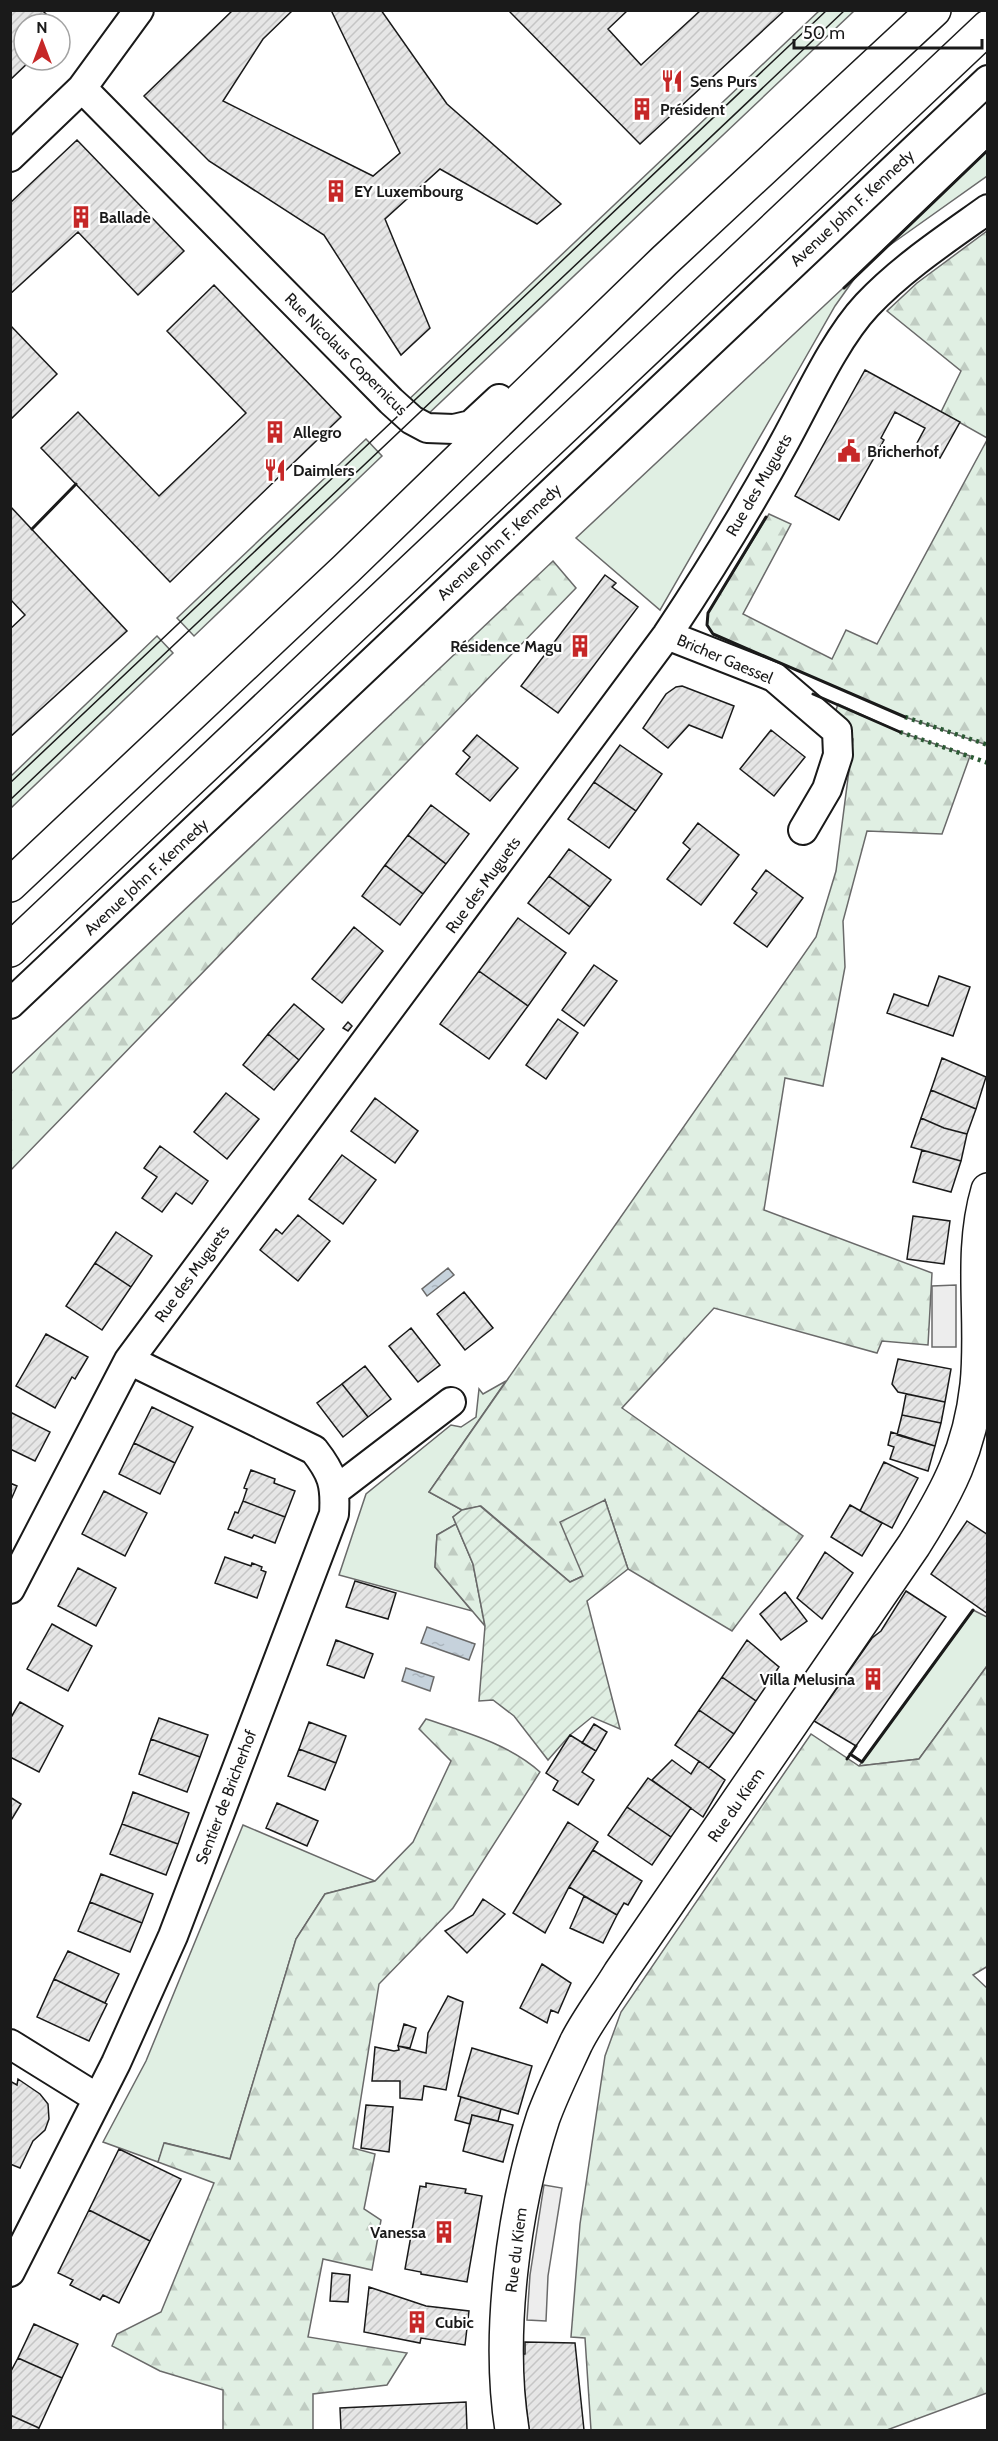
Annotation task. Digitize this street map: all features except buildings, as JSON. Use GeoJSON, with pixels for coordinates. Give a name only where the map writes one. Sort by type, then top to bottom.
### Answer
{"type":"FeatureCollection","features":[{"type":"Feature","properties":{"kind":"main road"},"geometry":{"type":"LineString","coordinates":[[10,885],[346,568],[664,261],[934,10]]}},
{"type":"Feature","properties":{"kind":"main road"},"geometry":{"type":"LineString","coordinates":[[10,950],[987,27]]}},
{"type":"Feature","properties":{"kind":"main road","name":"Rue du Kiem"},"geometry":{"type":"LineString","coordinates":[[512,2430],[507,2371],[511,2273],[524,2194],[543,2117],[577,2040],[620,1973],[915,1545],[977,1437],[978,1238],[987,1190]]}},
{"type":"Feature","properties":{"kind":"street"},"geometry":{"type":"LineString","coordinates":[[10,157],[82,88],[139,10]]}},
{"type":"Feature","properties":{"kind":"street","name":"Avenue John F. Kennedy"},"geometry":{"type":"LineString","coordinates":[[10,1004],[987,80]]}},
{"type":"Feature","properties":{"kind":"street","name":"Rue Nicolaus Copernicus"},"geometry":{"type":"LineString","coordinates":[[82,88],[368,378],[402,411],[427,428],[454,429],[471,425],[630,272],[664,261]]}},
{"type":"Feature","properties":{"kind":"street","name":"Rue des Muguets"},"geometry":{"type":"LineString","coordinates":[[10,1589],[129,1360],[667,635],[696,592],[762,483],[840,343],[866,306],[903,271],[987,209]]}},
{"type":"Feature","properties":{"kind":"street","name":"Bricher Gaessel"},"geometry":{"type":"LineString","coordinates":[[667,635],[774,677],[837,731],[838,755],[827,789],[803,830]]}},
{"type":"Feature","properties":{"kind":"street"},"geometry":{"type":"LineString","coordinates":[[129,1360],[314,1450],[328,1468],[336,1490],[451,1402]]}},
{"type":"Feature","properties":{"kind":"street","name":"Sentier de Bricherhof"},"geometry":{"type":"LineString","coordinates":[[10,2272],[97,2098],[173,1936],[334,1514],[336,1490]]}},
{"type":"Feature","properties":{"kind":"street"},"geometry":{"type":"LineString","coordinates":[[10,2044],[97,2098]]}},
{"type":"Feature","properties":{"kind":"green space"},"geometry":{"type":"Polygon","coordinates":[[[819,11],[854,11],[426,416],[405,403],[819,11]]]}},
{"type":"Feature","properties":{"kind":"green space"},"geometry":{"type":"Polygon","coordinates":[[[987,150],[987,176],[883,250],[987,150]]]}},
{"type":"Feature","properties":{"kind":"green space"},"geometry":{"type":"Polygon","coordinates":[[[987,231],[987,438],[941,412],[961,371],[887,311],[917,283],[987,231]]]}},
{"type":"Feature","properties":{"kind":"green space"},"geometry":{"type":"Polygon","coordinates":[[[857,275],[835,306],[660,610],[576,538],[857,275]]]}},
{"type":"Feature","properties":{"kind":"green space"},"geometry":{"type":"Polygon","coordinates":[[[366,439],[382,456],[194,636],[177,618],[366,439]]]}},
{"type":"Feature","properties":{"kind":"green space"},"geometry":{"type":"Polygon","coordinates":[[[987,440],[987,745],[905,717],[713,634],[707,625],[708,613],[769,514],[791,524],[743,614],[832,659],[846,630],[877,644],[987,440]]]}},
{"type":"Feature","properties":{"kind":"green space"},"geometry":{"type":"Polygon","coordinates":[[[553,561],[576,588],[11,1170],[11,1074],[553,561]]]}},
{"type":"Feature","properties":{"kind":"green space"},"geometry":{"type":"Polygon","coordinates":[[[157,636],[173,653],[11,808],[11,776],[157,636]]]}},
{"type":"Feature","properties":{"kind":"green space"},"geometry":{"type":"Polygon","coordinates":[[[838,704],[900,732],[970,756],[942,834],[867,831],[843,921],[845,967],[823,1086],[785,1078],[764,1210],[932,1273],[928,1345],[882,1341],[877,1353],[714,1308],[622,1408],[803,1536],[732,1631],[628,1569],[605,1500],[583,1576],[570,1582],[481,1506],[462,1510],[429,1492],[816,937],[836,871],[853,739],[835,713],[838,704]]]}},
{"type":"Feature","properties":{"kind":"green space"},"geometry":{"type":"Polygon","coordinates":[[[506,1381],[429,1492],[462,1510],[453,1517],[456,1524],[437,1535],[435,1567],[472,1611],[339,1575],[366,1494],[451,1425],[461,1427],[476,1417],[479,1389],[483,1394],[506,1381]]]}},
{"type":"Feature","properties":{"kind":"green space"},"geometry":{"type":"Polygon","coordinates":[[[605,1500],[628,1569],[587,1601],[620,1729],[592,1717],[570,1735],[548,1760],[514,1716],[493,1700],[479,1701],[485,1626],[473,1564],[453,1517],[462,1510],[480,1506],[570,1582],[583,1576],[560,1522],[605,1500]]]}},
{"type":"Feature","properties":{"kind":"green space"},"geometry":{"type":"Polygon","coordinates":[[[456,1524],[473,1564],[485,1626],[435,1567],[437,1535],[456,1524]]]}},
{"type":"Feature","properties":{"kind":"green space"},"geometry":{"type":"Polygon","coordinates":[[[973,1610],[987,1617],[987,1666],[919,1759],[859,1766],[973,1610]]]}},
{"type":"Feature","properties":{"kind":"green space"},"geometry":{"type":"Polygon","coordinates":[[[987,1666],[988,1966],[973,1975],[988,1989],[987,2393],[887,2430],[591,2430],[585,2338],[571,2337],[580,2224],[605,2056],[621,2012],[811,1734],[859,1766],[919,1759],[987,1666]]]}},
{"type":"Feature","properties":{"kind":"green space"},"geometry":{"type":"Polygon","coordinates":[[[426,1719],[501,1746],[540,1772],[453,1908],[379,1984],[353,2148],[375,2154],[364,2209],[381,2220],[372,2270],[323,2259],[308,2337],[407,2353],[387,2385],[313,2394],[313,2430],[223,2430],[223,2390],[160,2371],[112,2346],[117,2334],[161,2312],[214,2183],[158,2162],[164,2143],[230,2159],[296,1939],[325,1894],[375,1881],[413,1842],[451,1761],[419,1729],[426,1719]]]}},
{"type":"Feature","properties":{"kind":"green space"},"geometry":{"type":"Polygon","coordinates":[[[243,1825],[375,1881],[325,1894],[296,1939],[230,2159],[165,2143],[158,2162],[103,2142],[146,2061],[243,1825]]]}},
{"type":"Feature","properties":{"kind":"shaded area"},"geometry":{"type":"Polygon","coordinates":[[[956,1285],[956,1347],[932,1347],[932,1286],[956,1285]]]}},
{"type":"Feature","properties":{"kind":"shaded area"},"geometry":{"type":"Polygon","coordinates":[[[544,2185],[562,2188],[548,2276],[546,2321],[527,2320],[530,2275],[544,2185]]]}},
{"type":"Feature","properties":{"kind":"water"},"geometry":{"type":"Polygon","coordinates":[[[448,1268],[454,1275],[427,1296],[422,1289],[448,1268]]]}},
{"type":"Feature","properties":{"kind":"water"},"geometry":{"type":"Polygon","coordinates":[[[427,1627],[475,1644],[469,1660],[421,1643],[427,1627]]]}},
{"type":"Feature","properties":{"kind":"water"},"geometry":{"type":"Polygon","coordinates":[[[406,1668],[434,1677],[430,1691],[402,1681],[406,1668]]]}},
{"type":"Feature","properties":{"kind":"tram line"},"geometry":{"type":"LineString","coordinates":[[10,783],[827,10]]}},
{"type":"Feature","properties":{"kind":"tram line"},"geometry":{"type":"LineString","coordinates":[[10,800],[845,10]]}},
{"type":"Feature","properties":{"kind":"hedge"},"geometry":{"type":"LineString","coordinates":[[905,717],[988,745]]}},
{"type":"Feature","properties":{"kind":"hedge"},"geometry":{"type":"LineString","coordinates":[[900,732],[988,763]]}},
{"type":"Feature","properties":{"kind":"wall"},"geometry":{"type":"LineString","coordinates":[[844,288],[988,150]]}},
{"type":"Feature","properties":{"kind":"wall"},"geometry":{"type":"LineString","coordinates":[[32,529],[76,484]]}},
{"type":"Feature","properties":{"kind":"wall"},"geometry":{"type":"LineString","coordinates":[[766,517],[708,613],[707,625],[713,634],[905,717]]}},
{"type":"Feature","properties":{"kind":"wall"},"geometry":{"type":"LineString","coordinates":[[813,694],[900,732]]}},
{"type":"Feature","properties":{"kind":"wall"},"geometry":{"type":"LineString","coordinates":[[850,1754],[862,1762],[973,1610]]}},
{"type":"Feature","properties":{"kind":"wall"},"geometry":{"type":"LineString","coordinates":[[847,1759],[856,1746]]}},
{"type":"Feature","properties":{"kind":"place","name":"Sens Purs"},"geometry":{"type":"Point","coordinates":[672,81]}},
{"type":"Feature","properties":{"kind":"place","name":"Président"},"geometry":{"type":"Point","coordinates":[642,109]}},
{"type":"Feature","properties":{"kind":"place","name":"EY Luxembourg"},"geometry":{"type":"Point","coordinates":[336,191]}},
{"type":"Feature","properties":{"kind":"place","name":"Ballade"},"geometry":{"type":"Point","coordinates":[81,217]}},
{"type":"Feature","properties":{"kind":"place","name":"Allegro"},"geometry":{"type":"Point","coordinates":[275,432]}},
{"type":"Feature","properties":{"kind":"place","name":"Bricherhof"},"geometry":{"type":"Point","coordinates":[849,451]}},
{"type":"Feature","properties":{"kind":"place","name":"Daimlers"},"geometry":{"type":"Point","coordinates":[275,470]}},
{"type":"Feature","properties":{"kind":"place","name":"Résidence Magu"},"geometry":{"type":"Point","coordinates":[580,646]}},
{"type":"Feature","properties":{"kind":"place","name":"Villa Melusina"},"geometry":{"type":"Point","coordinates":[873,1679]}},
{"type":"Feature","properties":{"kind":"place","name":"Vanessa"},"geometry":{"type":"Point","coordinates":[444,2232]}},
{"type":"Feature","properties":{"kind":"place","name":"Cubic"},"geometry":{"type":"Point","coordinates":[417,2322]}}]}
